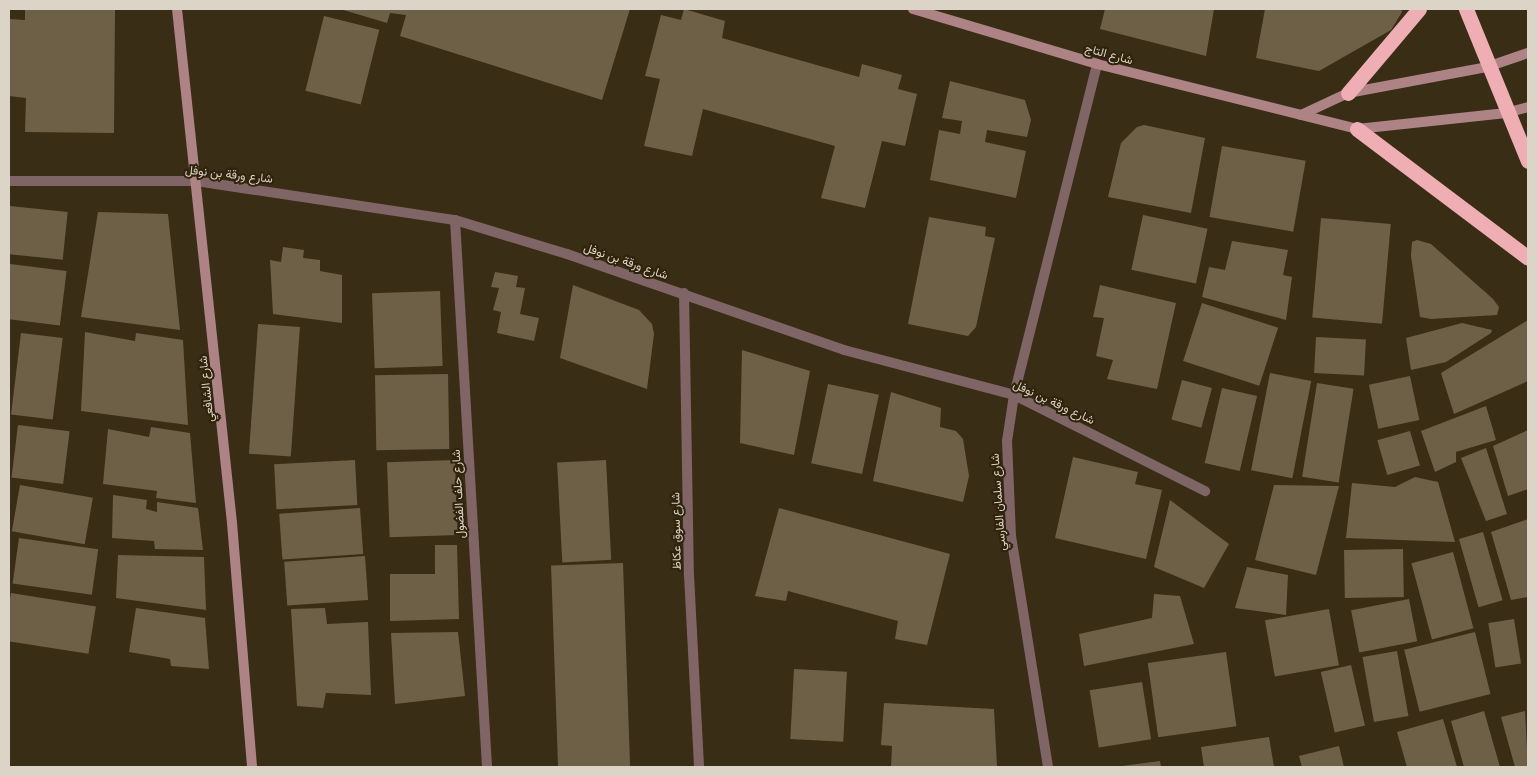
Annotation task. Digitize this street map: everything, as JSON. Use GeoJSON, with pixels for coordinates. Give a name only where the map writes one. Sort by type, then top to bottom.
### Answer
{"type":"FeatureCollection","features":[{"type":"Feature","properties":{"kind":"highway"},"geometry":{"type":"LineString","coordinates":[[1348,93],[1419,9]]}},
{"type":"Feature","properties":{"kind":"highway"},"geometry":{"type":"LineString","coordinates":[[1466,9],[1487,67],[1528,161]]}},
{"type":"Feature","properties":{"kind":"highway"},"geometry":{"type":"LineString","coordinates":[[1357,129],[1528,258]]}},
{"type":"Feature","properties":{"kind":"street","name":"شارع الشافعي"},"geometry":{"type":"LineString","coordinates":[[176,9],[232,523],[252,767]]}},
{"type":"Feature","properties":{"kind":"street","name":"شارع التاج"},"geometry":{"type":"LineString","coordinates":[[913,9],[1097,64],[1357,129],[1506,113],[1528,107]]}},
{"type":"Feature","properties":{"kind":"street"},"geometry":{"type":"LineString","coordinates":[[1301,114],[1348,93],[1487,67],[1528,53]]}},
{"type":"Feature","properties":{"kind":"street","name":"شارع سلمان الفارسي"},"geometry":{"type":"LineString","coordinates":[[1048,767],[1011,536],[1007,441],[1014,395],[1097,64]]}},
{"type":"Feature","properties":{"kind":"street","name":"شارع ورقة بن نوفل"},"geometry":{"type":"LineString","coordinates":[[9,180],[196,181],[455,220],[684,293],[844,350],[1014,395],[1205,491]]}},
{"type":"Feature","properties":{"kind":"street","name":"شارع حلف الفضول"},"geometry":{"type":"LineString","coordinates":[[455,220],[486,767]]}},
{"type":"Feature","properties":{"kind":"street","name":"شارع سوق عكاظ"},"geometry":{"type":"LineString","coordinates":[[684,293],[689,575],[699,767]]}},
{"type":"Feature","properties":{"kind":"building"},"geometry":{"type":"Polygon","coordinates":[[[25,9],[115,9],[114,133],[25,132],[26,98],[9,96],[9,19],[25,20],[25,9]]]}},
{"type":"Feature","properties":{"kind":"building"},"geometry":{"type":"Polygon","coordinates":[[[340,9],[630,9],[602,100],[400,36],[406,15],[390,13],[387,23],[340,9]]]}},
{"type":"Feature","properties":{"kind":"building"},"geometry":{"type":"Polygon","coordinates":[[[684,9],[725,21],[722,38],[859,77],[862,64],[902,75],[898,89],[917,94],[905,146],[882,141],[865,208],[821,198],[835,146],[703,109],[692,156],[644,146],[660,79],[645,76],[661,15],[681,20],[684,9]]]}},
{"type":"Feature","properties":{"kind":"building"},"geometry":{"type":"Polygon","coordinates":[[[1105,9],[1214,9],[1206,56],[1100,29],[1105,9]]]}},
{"type":"Feature","properties":{"kind":"building"},"geometry":{"type":"Polygon","coordinates":[[[1265,9],[1401,9],[1402,12],[1391,30],[1319,71],[1256,58],[1265,9]]]}},
{"type":"Feature","properties":{"kind":"building"},"geometry":{"type":"Polygon","coordinates":[[[324,16],[379,30],[361,105],[305,91],[324,16]]]}},
{"type":"Feature","properties":{"kind":"building"},"geometry":{"type":"Polygon","coordinates":[[[950,81],[1025,100],[1031,120],[1027,137],[987,130],[985,142],[1026,151],[1016,198],[930,180],[939,130],[960,134],[962,121],[942,118],[950,81]]]}},
{"type":"Feature","properties":{"kind":"building"},"geometry":{"type":"Polygon","coordinates":[[[1144,125],[1205,138],[1191,213],[1108,197],[1121,143],[1137,127],[1144,125]]]}},
{"type":"Feature","properties":{"kind":"building"},"geometry":{"type":"Polygon","coordinates":[[[1222,146],[1306,161],[1293,232],[1209,217],[1222,146]]]}},
{"type":"Feature","properties":{"kind":"building"},"geometry":{"type":"Polygon","coordinates":[[[10,206],[68,212],[63,260],[9,254],[10,206]]]}},
{"type":"Feature","properties":{"kind":"building"},"geometry":{"type":"Polygon","coordinates":[[[98,212],[168,214],[180,330],[81,317],[98,212]]]}},
{"type":"Feature","properties":{"kind":"building"},"geometry":{"type":"Polygon","coordinates":[[[1143,215],[1208,229],[1196,283],[1131,270],[1143,215]]]}},
{"type":"Feature","properties":{"kind":"building"},"geometry":{"type":"Polygon","coordinates":[[[929,217],[986,227],[985,236],[995,238],[976,327],[968,336],[908,324],[929,217]]]}},
{"type":"Feature","properties":{"kind":"building"},"geometry":{"type":"Polygon","coordinates":[[[1321,218],[1391,224],[1382,324],[1312,318],[1321,218]]]}},
{"type":"Feature","properties":{"kind":"building"},"geometry":{"type":"Polygon","coordinates":[[[1417,240],[1431,244],[1493,299],[1499,307],[1497,315],[1431,319],[1420,317],[1411,256],[1412,242],[1417,240]]]}},
{"type":"Feature","properties":{"kind":"building"},"geometry":{"type":"Polygon","coordinates":[[[1232,241],[1288,250],[1283,275],[1292,277],[1286,320],[1202,297],[1209,267],[1225,270],[1232,241]]]}},
{"type":"Feature","properties":{"kind":"building"},"geometry":{"type":"Polygon","coordinates":[[[283,247],[304,250],[303,258],[320,260],[320,271],[342,275],[342,323],[273,314],[270,260],[281,262],[283,247]]]}},
{"type":"Feature","properties":{"kind":"building"},"geometry":{"type":"Polygon","coordinates":[[[10,264],[67,271],[60,326],[9,319],[10,264]]]}},
{"type":"Feature","properties":{"kind":"building"},"geometry":{"type":"Polygon","coordinates":[[[495,272],[518,276],[516,287],[525,288],[520,314],[539,318],[534,341],[497,333],[501,312],[493,310],[499,288],[491,287],[495,272]]]}},
{"type":"Feature","properties":{"kind":"building"},"geometry":{"type":"Polygon","coordinates":[[[573,285],[639,310],[652,324],[654,334],[647,389],[560,358],[573,285]]]}},
{"type":"Feature","properties":{"kind":"building"},"geometry":{"type":"Polygon","coordinates":[[[1100,285],[1176,303],[1157,389],[1107,379],[1113,360],[1096,356],[1104,318],[1093,317],[1100,285]]]}},
{"type":"Feature","properties":{"kind":"building"},"geometry":{"type":"Polygon","coordinates":[[[440,291],[443,366],[375,368],[372,293],[440,291]]]}},
{"type":"Feature","properties":{"kind":"building"},"geometry":{"type":"Polygon","coordinates":[[[1202,303],[1278,328],[1259,386],[1183,361],[1202,303]]]}},
{"type":"Feature","properties":{"kind":"building"},"geometry":{"type":"Polygon","coordinates":[[[1528,320],[1528,381],[1454,414],[1441,373],[1528,320]]]}},
{"type":"Feature","properties":{"kind":"building"},"geometry":{"type":"Polygon","coordinates":[[[1462,323],[1492,330],[1491,333],[1446,362],[1411,370],[1406,338],[1462,323]]]}},
{"type":"Feature","properties":{"kind":"building"},"geometry":{"type":"Polygon","coordinates":[[[258,324],[300,327],[291,457],[249,454],[258,324]]]}},
{"type":"Feature","properties":{"kind":"building"},"geometry":{"type":"Polygon","coordinates":[[[85,332],[135,341],[136,333],[183,340],[188,425],[81,411],[85,332]]]}},
{"type":"Feature","properties":{"kind":"building"},"geometry":{"type":"Polygon","coordinates":[[[21,333],[63,338],[53,420],[11,414],[21,333]]]}},
{"type":"Feature","properties":{"kind":"building"},"geometry":{"type":"Polygon","coordinates":[[[1316,337],[1366,340],[1364,376],[1314,373],[1316,337]]]}},
{"type":"Feature","properties":{"kind":"building"},"geometry":{"type":"Polygon","coordinates":[[[742,350],[810,371],[794,455],[740,443],[742,350]]]}},
{"type":"Feature","properties":{"kind":"building"},"geometry":{"type":"Polygon","coordinates":[[[1270,373],[1311,381],[1292,478],[1251,470],[1270,373]]]}},
{"type":"Feature","properties":{"kind":"building"},"geometry":{"type":"Polygon","coordinates":[[[448,374],[449,449],[376,450],[375,375],[448,374]]]}},
{"type":"Feature","properties":{"kind":"building"},"geometry":{"type":"Polygon","coordinates":[[[1410,376],[1419,420],[1378,429],[1369,385],[1410,376]]]}},
{"type":"Feature","properties":{"kind":"building"},"geometry":{"type":"Polygon","coordinates":[[[1182,380],[1212,388],[1201,428],[1171,420],[1182,380]]]}},
{"type":"Feature","properties":{"kind":"building"},"geometry":{"type":"Polygon","coordinates":[[[1317,383],[1354,389],[1339,483],[1302,477],[1317,383]]]}},
{"type":"Feature","properties":{"kind":"building"},"geometry":{"type":"Polygon","coordinates":[[[828,384],[879,395],[862,474],[811,463],[828,384]]]}},
{"type":"Feature","properties":{"kind":"building"},"geometry":{"type":"Polygon","coordinates":[[[1222,388],[1257,396],[1240,471],[1205,463],[1222,388]]]}},
{"type":"Feature","properties":{"kind":"building"},"geometry":{"type":"Polygon","coordinates":[[[891,392],[941,408],[940,427],[956,431],[963,439],[969,476],[963,502],[873,481],[891,392]]]}},
{"type":"Feature","properties":{"kind":"building"},"geometry":{"type":"Polygon","coordinates":[[[1486,406],[1496,440],[1456,452],[1456,462],[1435,472],[1421,431],[1486,406]]]}},
{"type":"Feature","properties":{"kind":"building"},"geometry":{"type":"Polygon","coordinates":[[[18,425],[70,431],[63,484],[12,478],[18,425]]]}},
{"type":"Feature","properties":{"kind":"building"},"geometry":{"type":"Polygon","coordinates":[[[151,427],[190,433],[196,503],[156,498],[157,491],[103,484],[108,429],[149,437],[151,427]]]}},
{"type":"Feature","properties":{"kind":"building"},"geometry":{"type":"Polygon","coordinates":[[[1528,430],[1528,489],[1508,496],[1493,446],[1528,430]]]}},
{"type":"Feature","properties":{"kind":"building"},"geometry":{"type":"Polygon","coordinates":[[[1410,431],[1420,466],[1387,475],[1377,440],[1410,431]]]}},
{"type":"Feature","properties":{"kind":"building"},"geometry":{"type":"Polygon","coordinates":[[[1486,448],[1507,514],[1486,521],[1461,458],[1486,448]]]}},
{"type":"Feature","properties":{"kind":"building"},"geometry":{"type":"Polygon","coordinates":[[[1073,457],[1138,472],[1135,484],[1162,490],[1146,559],[1055,538],[1073,457]]]}},
{"type":"Feature","properties":{"kind":"building"},"geometry":{"type":"Polygon","coordinates":[[[355,460],[357,505],[276,509],[274,464],[355,460]]]}},
{"type":"Feature","properties":{"kind":"building"},"geometry":{"type":"Polygon","coordinates":[[[455,460],[458,535],[390,537],[387,462],[455,460]]]}},
{"type":"Feature","properties":{"kind":"building"},"geometry":{"type":"Polygon","coordinates":[[[606,460],[611,560],[562,562],[557,463],[606,460]]]}},
{"type":"Feature","properties":{"kind":"building"},"geometry":{"type":"Polygon","coordinates":[[[1415,477],[1438,482],[1455,542],[1346,538],[1352,483],[1395,487],[1415,477]]]}},
{"type":"Feature","properties":{"kind":"building"},"geometry":{"type":"Polygon","coordinates":[[[20,485],[93,498],[85,544],[12,531],[20,485]]]}},
{"type":"Feature","properties":{"kind":"building"},"geometry":{"type":"Polygon","coordinates":[[[1274,485],[1339,486],[1316,575],[1255,560],[1274,485]]]}},
{"type":"Feature","properties":{"kind":"building"},"geometry":{"type":"Polygon","coordinates":[[[113,495],[147,500],[146,509],[157,512],[157,502],[198,508],[203,550],[155,549],[154,541],[112,538],[113,495]]]}},
{"type":"Feature","properties":{"kind":"building"},"geometry":{"type":"Polygon","coordinates":[[[1170,500],[1229,544],[1204,588],[1154,567],[1170,500]]]}},
{"type":"Feature","properties":{"kind":"building"},"geometry":{"type":"Polygon","coordinates":[[[360,508],[363,554],[282,560],[279,514],[360,508]]]}},
{"type":"Feature","properties":{"kind":"building"},"geometry":{"type":"Polygon","coordinates":[[[779,508],[950,554],[927,645],[895,639],[898,621],[788,591],[786,601],[755,596],[779,508]]]}},
{"type":"Feature","properties":{"kind":"building"},"geometry":{"type":"Polygon","coordinates":[[[1528,519],[1528,597],[1511,600],[1491,532],[1528,519]]]}},
{"type":"Feature","properties":{"kind":"building"},"geometry":{"type":"Polygon","coordinates":[[[1483,532],[1503,600],[1479,607],[1459,539],[1483,532]]]}},
{"type":"Feature","properties":{"kind":"building"},"geometry":{"type":"Polygon","coordinates":[[[19,538],[98,549],[92,595],[13,584],[19,538]]]}},
{"type":"Feature","properties":{"kind":"building"},"geometry":{"type":"Polygon","coordinates":[[[435,545],[457,545],[459,619],[390,621],[390,574],[435,574],[435,545]]]}},
{"type":"Feature","properties":{"kind":"building"},"geometry":{"type":"Polygon","coordinates":[[[1403,549],[1404,597],[1345,598],[1344,550],[1403,549]]]}},
{"type":"Feature","properties":{"kind":"building"},"geometry":{"type":"Polygon","coordinates":[[[1453,552],[1473,628],[1432,639],[1411,563],[1453,552]]]}},
{"type":"Feature","properties":{"kind":"building"},"geometry":{"type":"Polygon","coordinates":[[[118,555],[204,557],[206,610],[116,598],[118,555]]]}},
{"type":"Feature","properties":{"kind":"building"},"geometry":{"type":"Polygon","coordinates":[[[365,556],[368,600],[287,606],[284,562],[365,556]]]}},
{"type":"Feature","properties":{"kind":"building"},"geometry":{"type":"Polygon","coordinates":[[[623,563],[630,767],[558,767],[551,566],[623,563]]]}},
{"type":"Feature","properties":{"kind":"building"},"geometry":{"type":"Polygon","coordinates":[[[1247,567],[1288,575],[1286,615],[1235,608],[1247,567]]]}},
{"type":"Feature","properties":{"kind":"building"},"geometry":{"type":"Polygon","coordinates":[[[11,593],[96,606],[88,654],[9,641],[11,593]]]}},
{"type":"Feature","properties":{"kind":"building"},"geometry":{"type":"Polygon","coordinates":[[[1154,594],[1180,596],[1194,644],[1084,666],[1079,634],[1152,618],[1154,594]]]}},
{"type":"Feature","properties":{"kind":"building"},"geometry":{"type":"Polygon","coordinates":[[[1409,599],[1417,641],[1359,652],[1351,610],[1409,599]]]}},
{"type":"Feature","properties":{"kind":"building"},"geometry":{"type":"Polygon","coordinates":[[[136,608],[205,618],[209,669],[171,666],[170,659],[129,652],[136,608]]]}},
{"type":"Feature","properties":{"kind":"building"},"geometry":{"type":"Polygon","coordinates":[[[325,608],[327,624],[368,622],[371,695],[326,693],[323,708],[297,706],[291,609],[325,608]]]}},
{"type":"Feature","properties":{"kind":"building"},"geometry":{"type":"Polygon","coordinates":[[[1329,609],[1339,665],[1275,676],[1265,620],[1329,609]]]}},
{"type":"Feature","properties":{"kind":"building"},"geometry":{"type":"Polygon","coordinates":[[[1514,619],[1521,663],[1495,668],[1488,623],[1514,619]]]}},
{"type":"Feature","properties":{"kind":"building"},"geometry":{"type":"Polygon","coordinates":[[[458,632],[465,696],[395,704],[391,633],[458,632]]]}},
{"type":"Feature","properties":{"kind":"building"},"geometry":{"type":"Polygon","coordinates":[[[1475,632],[1490,694],[1420,712],[1404,650],[1475,632]]]}},
{"type":"Feature","properties":{"kind":"building"},"geometry":{"type":"Polygon","coordinates":[[[1397,651],[1408,716],[1374,722],[1363,657],[1397,651]]]}},
{"type":"Feature","properties":{"kind":"building"},"geometry":{"type":"Polygon","coordinates":[[[1226,652],[1236,726],[1158,737],[1148,663],[1226,652]]]}},
{"type":"Feature","properties":{"kind":"building"},"geometry":{"type":"Polygon","coordinates":[[[1351,665],[1365,725],[1335,732],[1321,672],[1351,665]]]}},
{"type":"Feature","properties":{"kind":"building"},"geometry":{"type":"Polygon","coordinates":[[[794,669],[847,672],[843,742],[790,739],[794,669]]]}},
{"type":"Feature","properties":{"kind":"building"},"geometry":{"type":"Polygon","coordinates":[[[1142,682],[1151,739],[1099,748],[1090,690],[1142,682]]]}},
{"type":"Feature","properties":{"kind":"building"},"geometry":{"type":"Polygon","coordinates":[[[884,703],[994,709],[997,767],[891,767],[892,746],[881,745],[884,703]]]}},
{"type":"Feature","properties":{"kind":"building"},"geometry":{"type":"Polygon","coordinates":[[[1484,711],[1500,767],[1464,767],[1451,721],[1484,711]]]}},
{"type":"Feature","properties":{"kind":"building"},"geometry":{"type":"Polygon","coordinates":[[[1525,711],[1528,767],[1515,767],[1501,717],[1525,711]]]}},
{"type":"Feature","properties":{"kind":"building"},"geometry":{"type":"Polygon","coordinates":[[[1443,719],[1457,767],[1407,767],[1397,732],[1443,719]]]}},
{"type":"Feature","properties":{"kind":"building"},"geometry":{"type":"Polygon","coordinates":[[[1269,737],[1274,767],[1204,767],[1201,747],[1269,737]]]}},
{"type":"Feature","properties":{"kind":"building"},"geometry":{"type":"Polygon","coordinates":[[[1339,746],[1344,767],[1302,767],[1299,756],[1339,746]]]}},
{"type":"Feature","properties":{"kind":"building"},"geometry":{"type":"Polygon","coordinates":[[[1160,761],[1161,767],[1122,767],[1122,766],[1160,761]]]}}]}
